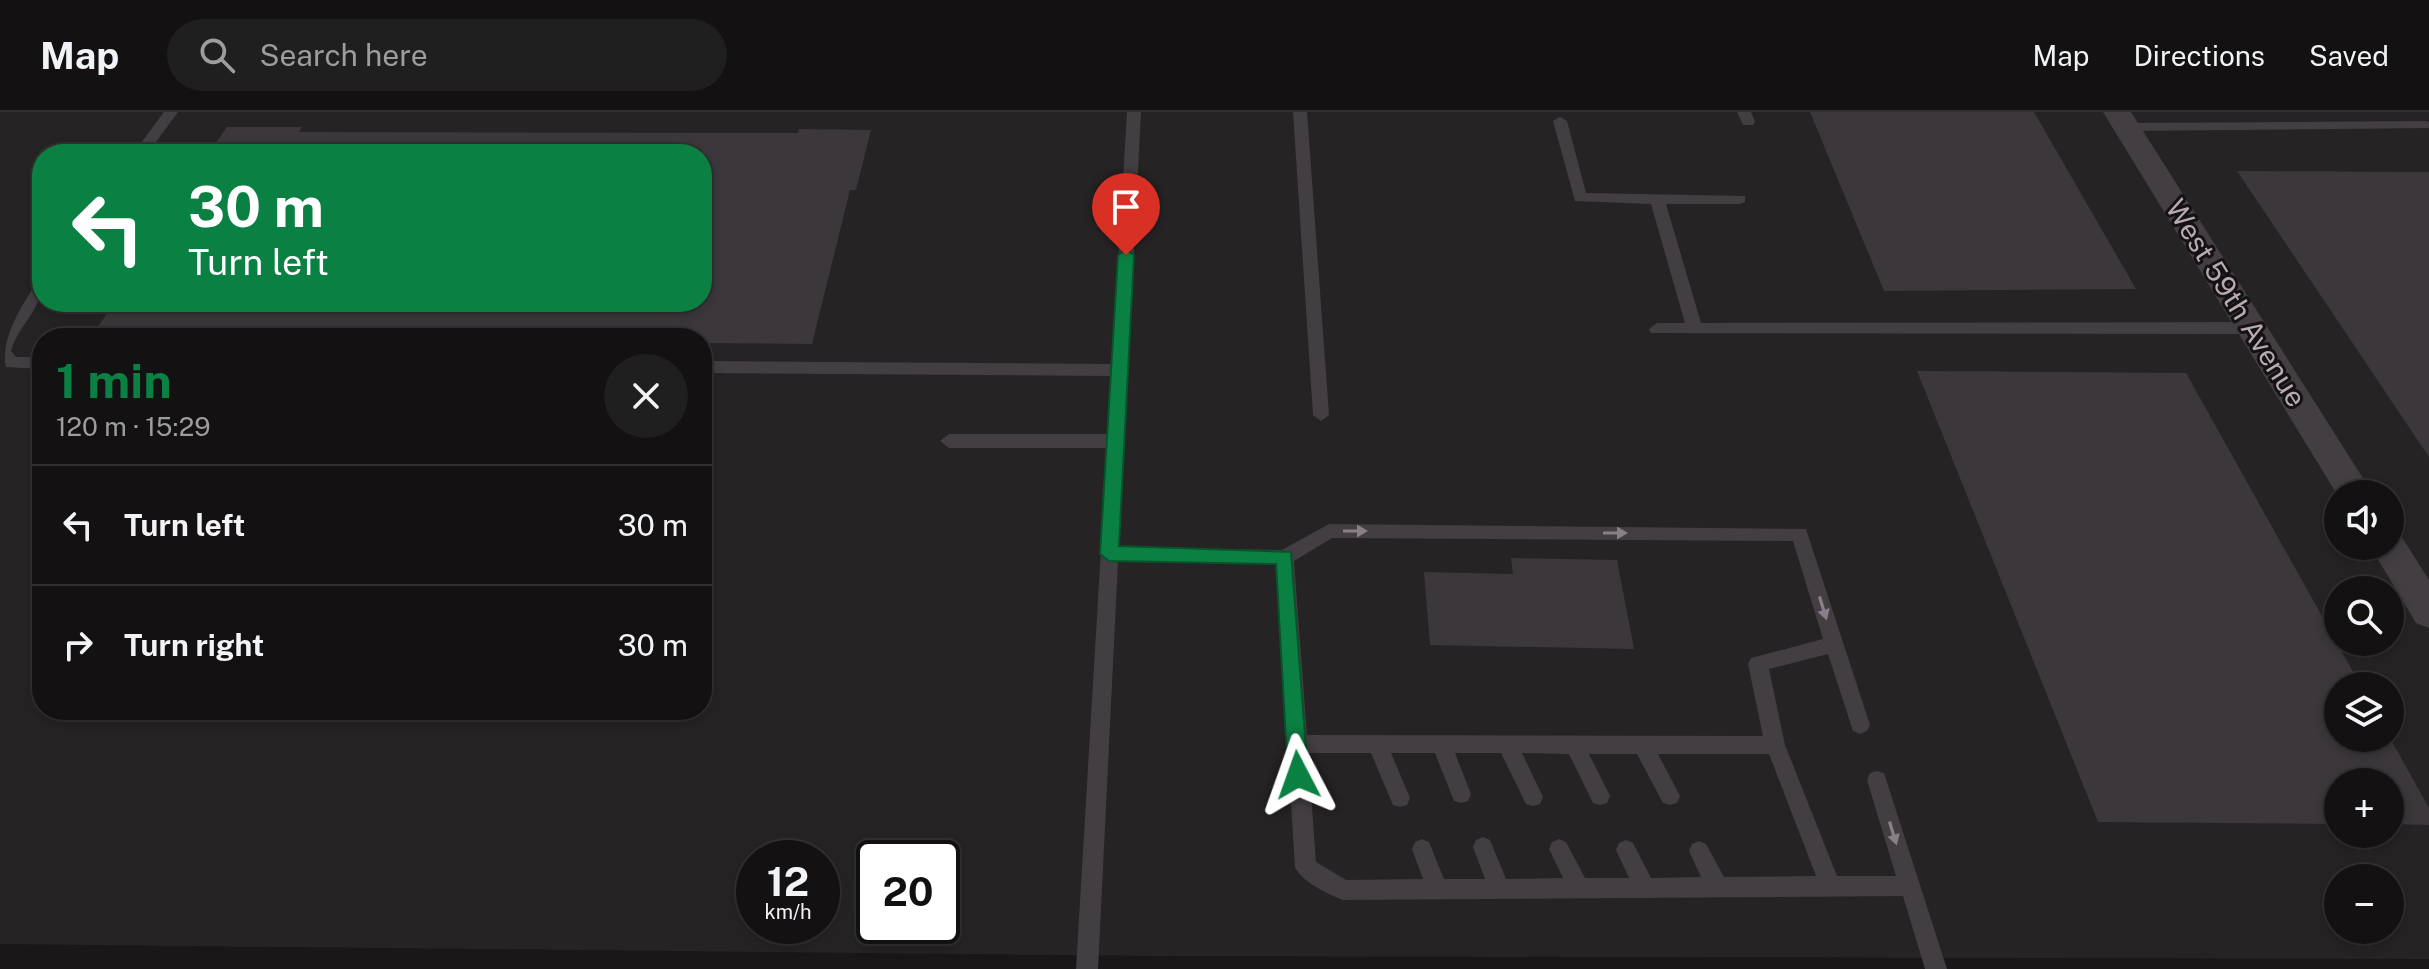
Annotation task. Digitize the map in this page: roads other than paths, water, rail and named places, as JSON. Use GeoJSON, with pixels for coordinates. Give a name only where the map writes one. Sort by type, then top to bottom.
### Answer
{"type":"FeatureCollection","features":[{"type":"Feature","properties":{"kind":"street","name":"West 59th Avenue"},"geometry":{"type":"LineString","coordinates":[[2122,119],[2346,480]]}},
{"type":"Feature","properties":{"kind":"street"},"geometry":{"type":"LineString","coordinates":[[2397,560],[2429,612]]}},
{"type":"Feature","properties":{"kind":"lane"},"geometry":{"type":"LineString","coordinates":[[147,144],[171,112]]}},
{"type":"Feature","properties":{"kind":"lane"},"geometry":{"type":"LineString","coordinates":[[1087,969],[1134,112]]}},
{"type":"Feature","properties":{"kind":"lane"},"geometry":{"type":"LineString","coordinates":[[1300,112],[1321,415]]}},
{"type":"Feature","properties":{"kind":"lane"},"geometry":{"type":"LineString","coordinates":[[2122,119],[2424,125]]}},
{"type":"Feature","properties":{"kind":"lane"},"geometry":{"type":"LineString","coordinates":[[1560,121],[1580,198],[1740,199]]}},
{"type":"Feature","properties":{"kind":"lane"},"geometry":{"type":"LineString","coordinates":[[1657,199],[1694,328]]}},
{"type":"Feature","properties":{"kind":"lane"},"geometry":{"type":"LineString","coordinates":[[32,302],[7,337],[3,352],[12,363],[32,363]]}},
{"type":"Feature","properties":{"kind":"lane"},"geometry":{"type":"LineString","coordinates":[[1657,329],[2251,328]]}},
{"type":"Feature","properties":{"kind":"lane"},"geometry":{"type":"LineString","coordinates":[[712,367],[1120,370]]}},
{"type":"Feature","properties":{"kind":"lane"},"geometry":{"type":"LineString","coordinates":[[949,441],[1116,441]]}},
{"type":"Feature","properties":{"kind":"lane"},"geometry":{"type":"LineString","coordinates":[[1109,554],[1285,557],[1329,531],[1800,534],[1860,725]]}},
{"type":"Feature","properties":{"kind":"lane"},"geometry":{"type":"LineString","coordinates":[[1285,557],[1306,867],[1343,890],[1910,886]]}},
{"type":"Feature","properties":{"kind":"lane"},"geometry":{"type":"LineString","coordinates":[[1831,887],[1775,745],[1758,664],[1835,644]]}},
{"type":"Feature","properties":{"kind":"lane"},"geometry":{"type":"LineString","coordinates":[[1296,744],[1775,745]]}},
{"type":"Feature","properties":{"kind":"lane"},"geometry":{"type":"LineString","coordinates":[[1377,744],[1400,798]]}},
{"type":"Feature","properties":{"kind":"lane"},"geometry":{"type":"LineString","coordinates":[[1441,744],[1461,794]]}},
{"type":"Feature","properties":{"kind":"lane"},"geometry":{"type":"LineString","coordinates":[[1507,744],[1533,797]]}},
{"type":"Feature","properties":{"kind":"lane"},"geometry":{"type":"LineString","coordinates":[[1574,744],[1600,796]]}},
{"type":"Feature","properties":{"kind":"lane"},"geometry":{"type":"LineString","coordinates":[[1642,744],[1670,796]]}},
{"type":"Feature","properties":{"kind":"lane"},"geometry":{"type":"LineString","coordinates":[[1877,780],[1936,969]]}},
{"type":"Feature","properties":{"kind":"lane"},"geometry":{"type":"LineString","coordinates":[[1483,847],[1500,889]]}},
{"type":"Feature","properties":{"kind":"lane"},"geometry":{"type":"LineString","coordinates":[[1422,849],[1438,890]]}},
{"type":"Feature","properties":{"kind":"lane"},"geometry":{"type":"LineString","coordinates":[[1559,849],[1579,888]]}},
{"type":"Feature","properties":{"kind":"lane"},"geometry":{"type":"LineString","coordinates":[[1626,850],[1645,888]]}},
{"type":"Feature","properties":{"kind":"lane"},"geometry":{"type":"LineString","coordinates":[[1699,851],[1718,888]]}}]}
